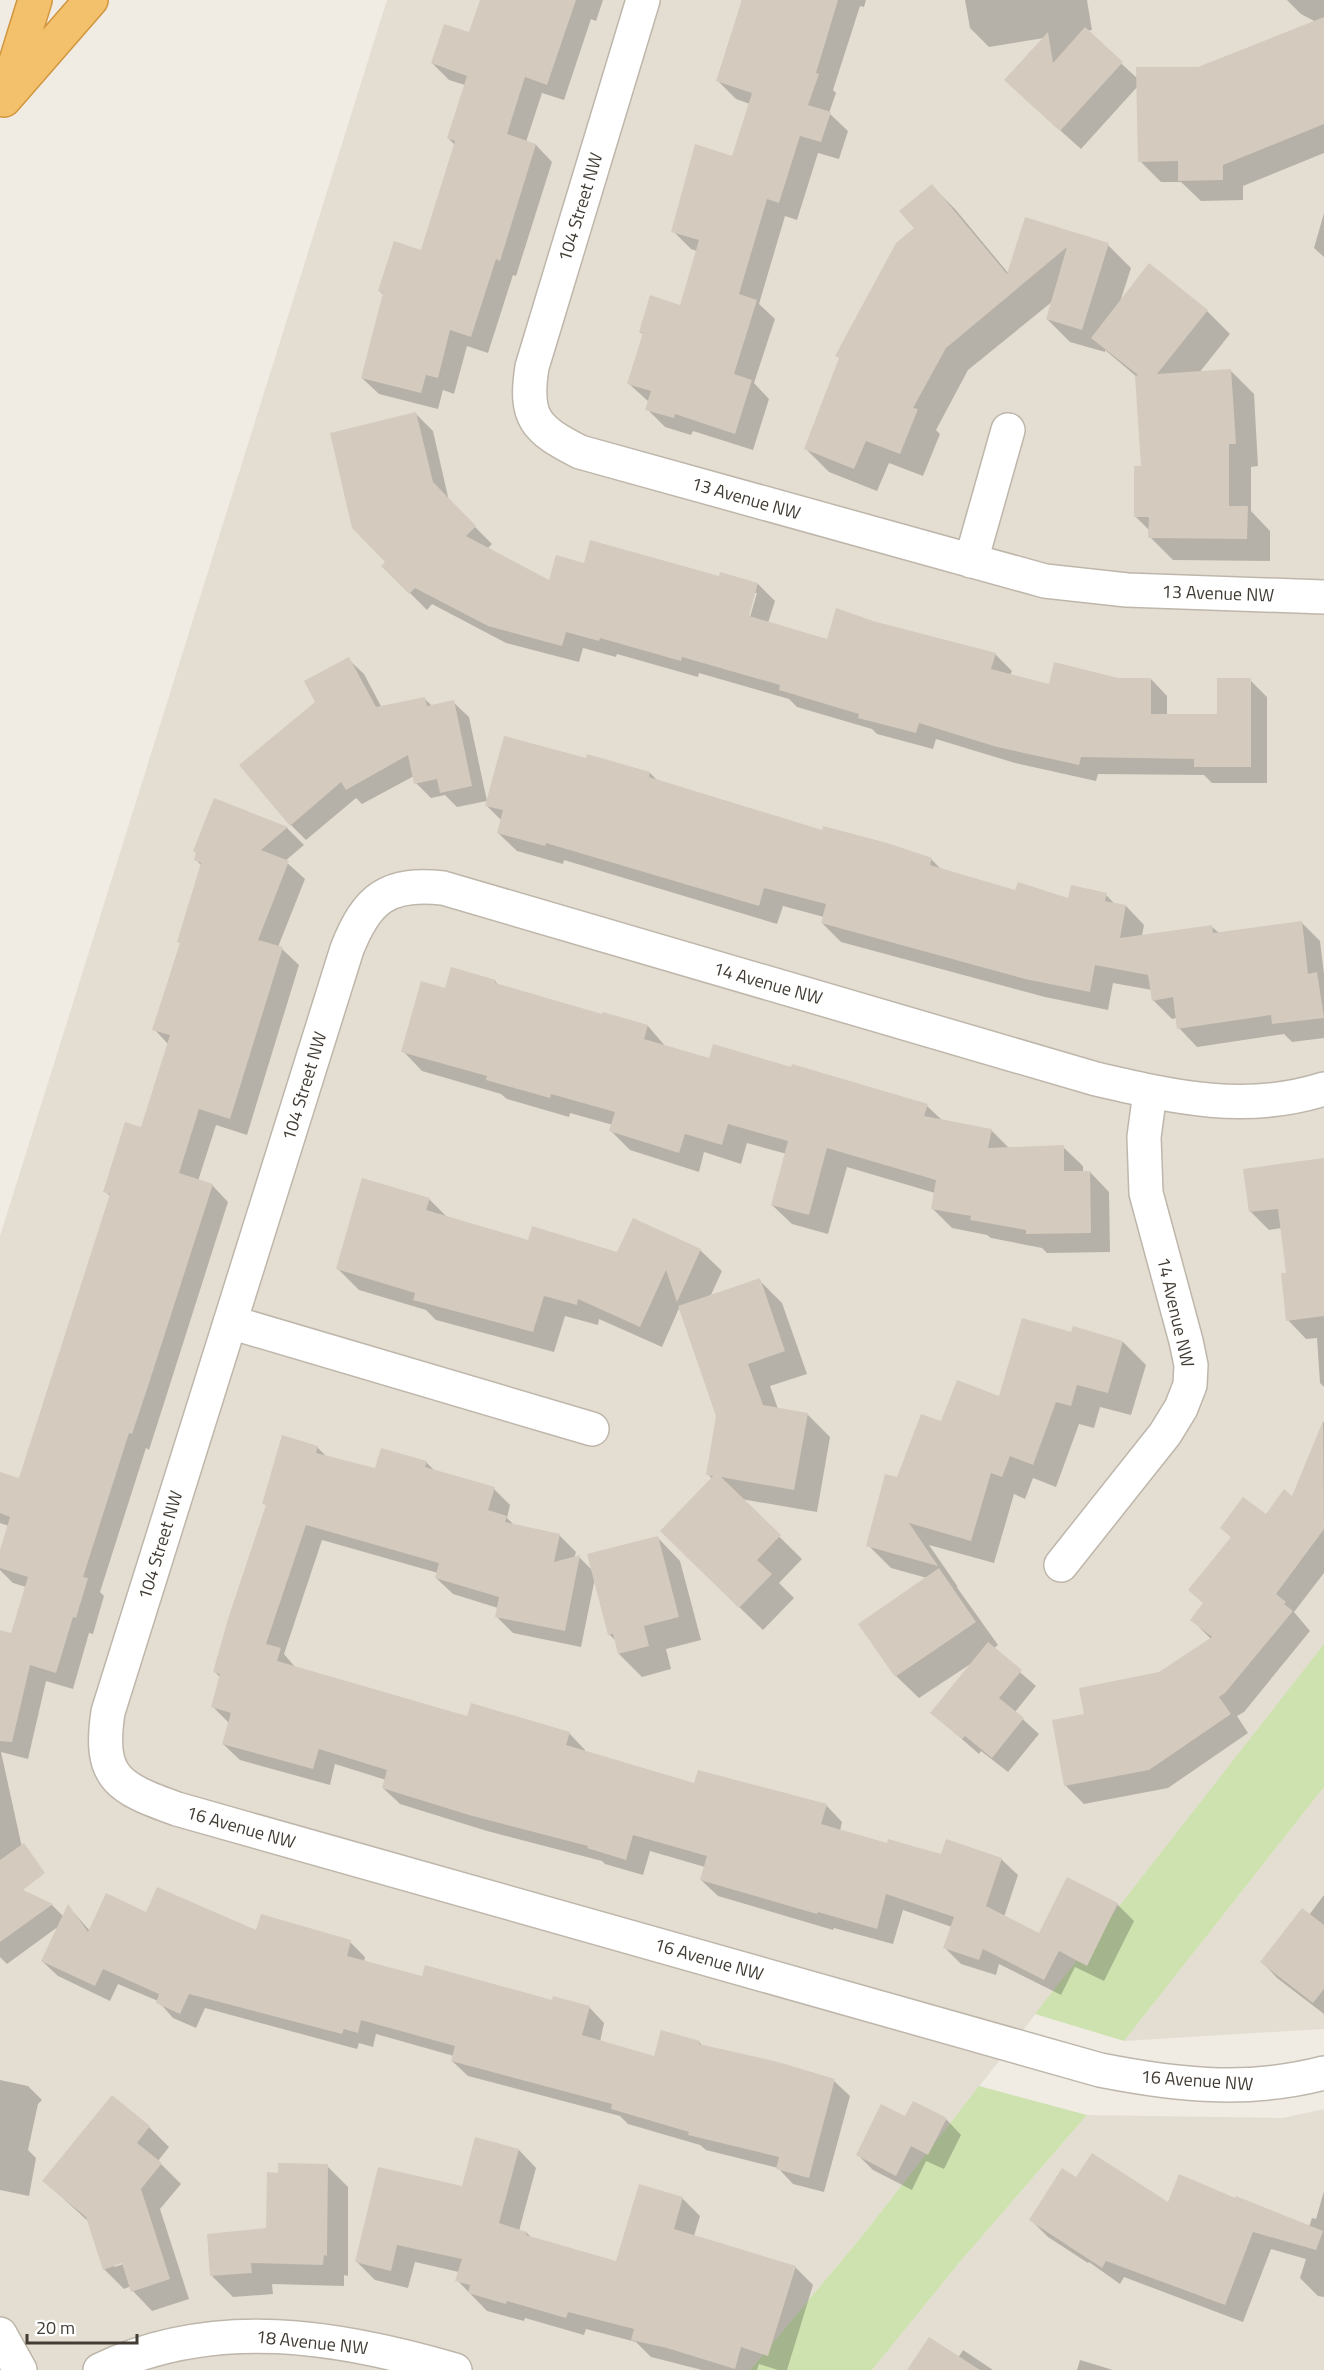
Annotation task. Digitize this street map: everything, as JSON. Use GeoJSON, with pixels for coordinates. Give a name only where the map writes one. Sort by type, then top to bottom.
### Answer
{"type":"FeatureCollection","features":[{"type":"Feature","properties":{"kind":"highway"},"geometry":{"type":"LineString","coordinates":[[2,108],[35,0]]}},
{"type":"Feature","properties":{"kind":"highway"},"geometry":{"type":"LineString","coordinates":[[2,108],[91,0]]}},
{"type":"Feature","properties":{"kind":"street","name":"104 Street NW"},"geometry":{"type":"LineString","coordinates":[[532,415],[528,390],[537,343],[644,0]]}},
{"type":"Feature","properties":{"kind":"street","name":"13 Avenue NW"},"geometry":{"type":"LineString","coordinates":[[532,415],[541,428],[580,452],[1012,574],[1076,586],[1127,590],[1324,597]]}},
{"type":"Feature","properties":{"kind":"street"},"geometry":{"type":"LineString","coordinates":[[971,561],[1008,430]]}},
{"type":"Feature","properties":{"kind":"street","name":"14 Avenue NW"},"geometry":{"type":"LineString","coordinates":[[385,895],[400,889],[421,886],[443,888],[1085,1076],[1150,1092],[1218,1102],[1263,1101],[1306,1095],[1324,1089]]}},
{"type":"Feature","properties":{"kind":"street","name":"104 Street NW"},"geometry":{"type":"LineString","coordinates":[[110,1770],[105,1754],[108,1712],[347,949],[355,928],[369,907],[385,895]]}},
{"type":"Feature","properties":{"kind":"street","name":"14 Avenue NW"},"geometry":{"type":"LineString","coordinates":[[1061,1565],[1165,1434],[1181,1408],[1190,1385],[1191,1365],[1186,1341],[1146,1193],[1143,1165],[1144,1137],[1150,1092]]}},
{"type":"Feature","properties":{"kind":"street"},"geometry":{"type":"LineString","coordinates":[[230,1322],[592,1429]]}},
{"type":"Feature","properties":{"kind":"street","name":"16 Avenue NW"},"geometry":{"type":"LineString","coordinates":[[110,1770],[125,1787],[148,1799],[177,1809],[1100,2070],[1161,2082],[1209,2085],[1255,2085],[1302,2079],[1324,2073]]}},
{"type":"Feature","properties":{"kind":"street"},"geometry":{"type":"LineString","coordinates":[[0,2334],[20,2370]]}},
{"type":"Feature","properties":{"kind":"street","name":"18 Avenue NW"},"geometry":{"type":"LineString","coordinates":[[100,2370],[122,2359],[169,2347],[211,2338],[257,2335],[315,2339],[364,2346],[455,2370]]}},
{"type":"Feature","properties":{"kind":"shaded area"},"geometry":{"type":"Polygon","coordinates":[[[387,0],[1324,0],[1324,1645],[863,2235],[750,2370],[0,2370],[0,1236],[387,0]]]}},
{"type":"Feature","properties":{"kind":"shaded area"},"geometry":{"type":"Polygon","coordinates":[[[1324,1787],[1324,2029],[1124,2041],[1324,1787]]]}},
{"type":"Feature","properties":{"kind":"shaded area"},"geometry":{"type":"Polygon","coordinates":[[[1324,2109],[1324,2370],[872,2370],[959,2263],[1087,2115],[1283,2118],[1324,2109]]]}},
{"type":"Feature","properties":{"kind":"green space"},"geometry":{"type":"Polygon","coordinates":[[[1324,1644],[1324,1787],[1124,2041],[1035,2014],[1324,1644]]]}},
{"type":"Feature","properties":{"kind":"green space"},"geometry":{"type":"Polygon","coordinates":[[[979,2086],[1087,2115],[959,2263],[872,2370],[750,2370],[863,2235],[979,2086]]]}},
{"type":"Feature","properties":{"kind":"building"},"geometry":{"type":"Polygon","coordinates":[[[480,0],[576,0],[547,85],[525,77],[507,134],[536,144],[500,261],[496,259],[471,337],[450,330],[438,378],[426,375],[421,393],[361,378],[383,293],[378,291],[394,241],[421,250],[455,141],[447,138],[467,76],[431,63],[444,24],[469,32],[480,0]]]}},
{"type":"Feature","properties":{"kind":"building"},"geometry":{"type":"Polygon","coordinates":[[[742,0],[838,0],[816,73],[819,74],[808,105],[831,112],[821,142],[800,136],[779,203],[767,199],[739,294],[757,300],[734,374],[752,380],[735,434],[675,414],[674,418],[645,410],[651,391],[627,384],[643,333],[639,332],[650,295],[680,305],[699,240],[671,232],[695,144],[732,156],[752,93],[716,81],[742,0]]]}},
{"type":"Feature","properties":{"kind":"building"},"geometry":{"type":"Polygon","coordinates":[[[1324,17],[1324,124],[1223,165],[1223,180],[1178,181],[1178,161],[1138,162],[1136,67],[1198,67],[1324,17]]]}},
{"type":"Feature","properties":{"kind":"building"},"geometry":{"type":"Polygon","coordinates":[[[1085,27],[1123,62],[1060,131],[1004,80],[1048,32],[1053,63],[1085,27]]]}},
{"type":"Feature","properties":{"kind":"building"},"geometry":{"type":"Polygon","coordinates":[[[932,184],[1007,274],[1025,217],[1109,243],[1082,330],[1046,319],[1067,247],[946,348],[913,408],[918,409],[900,454],[866,441],[854,469],[804,449],[839,358],[835,356],[896,243],[914,228],[899,211],[932,184]]]}},
{"type":"Feature","properties":{"kind":"building"},"geometry":{"type":"Polygon","coordinates":[[[1149,263],[1208,310],[1157,374],[1231,369],[1236,444],[1229,444],[1229,506],[1248,506],[1247,539],[1148,538],[1149,517],[1134,517],[1134,466],[1141,466],[1135,376],[1138,375],[1091,338],[1149,263]]]}},
{"type":"Feature","properties":{"kind":"building"},"geometry":{"type":"Polygon","coordinates":[[[416,412],[433,482],[476,526],[466,536],[549,580],[556,555],[584,563],[590,540],[719,576],[720,572],[758,583],[749,616],[827,639],[836,608],[873,621],[996,653],[991,669],[1049,684],[1054,662],[1118,678],[1151,678],[1151,714],[1217,714],[1217,678],[1251,678],[1251,767],[1194,767],[1194,759],[1081,757],[1079,765],[997,747],[919,723],[916,733],[858,718],[859,714],[779,690],[780,685],[682,657],[681,661],[600,638],[599,641],[566,632],[562,646],[488,626],[415,588],[409,594],[381,566],[385,562],[352,528],[330,433],[416,412]]]}},
{"type":"Feature","properties":{"kind":"building"},"geometry":{"type":"Polygon","coordinates":[[[349,657],[376,707],[425,697],[427,706],[454,700],[472,786],[440,793],[437,779],[414,784],[408,755],[346,790],[341,782],[290,826],[239,765],[315,702],[304,681],[349,657]]]}},
{"type":"Feature","properties":{"kind":"building"},"geometry":{"type":"Polygon","coordinates":[[[504,736],[586,758],[587,754],[650,772],[649,777],[822,830],[823,826],[887,843],[932,858],[930,865],[1015,890],[1018,882],[1068,898],[1071,885],[1107,893],[1105,901],[1126,905],[1120,938],[1212,925],[1213,933],[1302,921],[1308,974],[1317,972],[1324,1018],[1272,1024],[1271,1015],[1177,1029],[1173,997],[1152,1001],[1148,975],[1095,965],[1090,992],[1025,979],[821,923],[826,904],[764,888],[759,906],[546,843],[545,846],[497,833],[503,810],[485,806],[504,736]]]}},
{"type":"Feature","properties":{"kind":"building"},"geometry":{"type":"Polygon","coordinates":[[[214,798],[288,827],[261,850],[289,861],[258,940],[283,947],[230,1119],[199,1109],[179,1173],[213,1184],[83,1577],[88,1578],[76,1618],[73,1617],[56,1673],[30,1665],[12,1742],[0,1741],[0,1630],[11,1633],[28,1577],[0,1568],[0,1550],[10,1517],[0,1513],[0,1472],[19,1478],[110,1194],[103,1192],[125,1122],[141,1127],[170,1035],[152,1030],[180,943],[177,942],[201,863],[194,860],[196,853],[193,851],[214,798]]]}},
{"type":"Feature","properties":{"kind":"building"},"geometry":{"type":"Polygon","coordinates":[[[451,967],[496,980],[495,983],[648,1025],[644,1039],[709,1058],[713,1044],[791,1067],[792,1064],[928,1104],[924,1116],[992,1129],[988,1148],[1064,1145],[1064,1171],[1090,1171],[1091,1233],[1026,1234],[1026,1230],[970,1220],[971,1216],[931,1209],[936,1180],[827,1148],[809,1215],[771,1205],[788,1141],[728,1124],[722,1145],[685,1134],[679,1153],[609,1131],[615,1112],[551,1094],[550,1098],[486,1080],[487,1076],[401,1052],[421,981],[445,988],[451,967]]]}},
{"type":"Feature","properties":{"kind":"building"},"geometry":{"type":"Polygon","coordinates":[[[1324,1158],[1324,1316],[1286,1321],[1281,1273],[1286,1273],[1278,1209],[1249,1212],[1243,1169],[1324,1158]]]}},
{"type":"Feature","properties":{"kind":"building"},"geometry":{"type":"Polygon","coordinates":[[[362,1178],[430,1198],[426,1210],[528,1240],[532,1226],[617,1252],[633,1218],[701,1249],[677,1302],[666,1270],[640,1327],[578,1299],[577,1305],[544,1296],[533,1332],[413,1300],[415,1293],[336,1269],[362,1178]]]}},
{"type":"Feature","properties":{"kind":"building"},"geometry":{"type":"Polygon","coordinates":[[[760,1278],[785,1351],[748,1364],[763,1405],[808,1413],[794,1490],[721,1477],[781,1535],[757,1560],[772,1574],[739,1608],[660,1531],[713,1476],[706,1475],[716,1416],[678,1306],[760,1278]]]}},
{"type":"Feature","properties":{"kind":"building"},"geometry":{"type":"Polygon","coordinates":[[[1022,1318],[1071,1332],[1073,1326],[1123,1341],[1108,1393],[1077,1385],[1071,1406],[1056,1402],[1033,1465],[1010,1456],[1002,1477],[991,1473],[971,1541],[909,1523],[938,1566],[866,1546],[885,1474],[897,1477],[921,1414],[941,1421],[957,1380],[999,1396],[1022,1318]]]}},
{"type":"Feature","properties":{"kind":"building"},"geometry":{"type":"Polygon","coordinates":[[[1323,1421],[1324,1529],[1276,1594],[1293,1611],[1225,1693],[1219,1697],[1231,1714],[1149,1770],[1064,1786],[1052,1720],[1084,1714],[1079,1688],[1159,1672],[1212,1637],[1190,1620],[1203,1603],[1188,1590],[1231,1537],[1220,1528],[1243,1497],[1266,1514],[1284,1489],[1292,1496],[1323,1421]]]}},
{"type":"Feature","properties":{"kind":"building"},"geometry":{"type":"Polygon","coordinates":[[[282,1435],[318,1446],[316,1453],[375,1468],[381,1448],[427,1461],[425,1467],[495,1487],[488,1510],[507,1516],[505,1522],[560,1534],[554,1562],[580,1555],[565,1631],[495,1617],[499,1597],[435,1578],[439,1563],[306,1525],[266,1644],[281,1648],[277,1661],[467,1716],[471,1703],[570,1732],[566,1745],[694,1783],[698,1770],[827,1804],[821,1824],[887,1843],[888,1839],[941,1854],[946,1839],[1002,1858],[986,1906],[1039,1933],[1067,1877],[1118,1903],[1087,1966],[1059,1951],[1044,1980],[983,1949],[979,1960],[943,1948],[954,1917],[886,1894],[877,1929],[700,1880],[707,1856],[633,1835],[626,1860],[587,1848],[588,1846],[469,1815],[382,1788],[387,1770],[319,1749],[313,1769],[222,1744],[231,1713],[211,1707],[220,1674],[213,1672],[266,1505],[262,1504],[282,1435]]]}},
{"type":"Feature","properties":{"kind":"building"},"geometry":{"type":"Polygon","coordinates":[[[658,1536],[679,1617],[644,1626],[649,1646],[618,1654],[613,1634],[608,1635],[587,1554],[658,1536]]]}},
{"type":"Feature","properties":{"kind":"building"},"geometry":{"type":"Polygon","coordinates":[[[939,1568],[976,1622],[895,1677],[858,1624],[939,1568]]]}},
{"type":"Feature","properties":{"kind":"building"},"geometry":{"type":"Polygon","coordinates":[[[988,1642],[1022,1670],[999,1698],[1024,1718],[992,1758],[965,1736],[962,1739],[930,1713],[988,1642]]]}},
{"type":"Feature","properties":{"kind":"building"},"geometry":{"type":"Polygon","coordinates":[[[24,1843],[45,1873],[23,1890],[53,1904],[0,1942],[0,1860],[24,1843]]]}},
{"type":"Feature","properties":{"kind":"building"},"geometry":{"type":"Polygon","coordinates":[[[157,1887],[256,1930],[261,1914],[351,1940],[347,1956],[422,1976],[425,1965],[552,2000],[553,1996],[590,2006],[582,2035],[654,2056],[661,2030],[700,2041],[699,2044],[778,2062],[835,2079],[809,2178],[776,2169],[779,2157],[688,2135],[689,2132],[611,2109],[612,2104],[451,2061],[455,2046],[361,2020],[358,2033],[344,2029],[342,2034],[189,1994],[180,2014],[156,2003],[159,1994],[103,1969],[95,1986],[41,1961],[68,1904],[88,1932],[106,1893],[146,1912],[157,1887]]]}},
{"type":"Feature","properties":{"kind":"building"},"geometry":{"type":"Polygon","coordinates":[[[1302,1908],[1324,1925],[1324,1989],[1313,2003],[1260,1962],[1302,1908]]]}},
{"type":"Feature","properties":{"kind":"building"},"geometry":{"type":"Polygon","coordinates":[[[112,2095],[150,2126],[137,2143],[162,2163],[141,2189],[170,2279],[131,2292],[122,2263],[103,2270],[86,2217],[42,2181],[112,2095]]]}},
{"type":"Feature","properties":{"kind":"building"},"geometry":{"type":"Polygon","coordinates":[[[913,2101],[947,2118],[928,2155],[911,2146],[896,2176],[856,2155],[881,2104],[905,2116],[913,2101]]]}},
{"type":"Feature","properties":{"kind":"building"},"geometry":{"type":"Polygon","coordinates":[[[475,2137],[519,2149],[499,2223],[527,2232],[526,2235],[616,2261],[639,2184],[683,2197],[674,2229],[796,2266],[768,2356],[741,2347],[735,2369],[667,2348],[631,2340],[634,2329],[568,2312],[566,2318],[507,2301],[506,2304],[468,2293],[470,2285],[455,2281],[462,2259],[397,2245],[391,2271],[355,2262],[378,2167],[462,2186],[475,2137]]]}},
{"type":"Feature","properties":{"kind":"building"},"geometry":{"type":"Polygon","coordinates":[[[1092,2153],[1168,2202],[1179,2174],[1323,2231],[1316,2250],[1253,2232],[1225,2305],[1106,2261],[1102,2268],[1029,2220],[1062,2168],[1076,2177],[1092,2153]]]}},
{"type":"Feature","properties":{"kind":"building"},"geometry":{"type":"Polygon","coordinates":[[[278,2163],[328,2164],[327,2256],[324,2255],[323,2265],[251,2263],[252,2273],[210,2276],[207,2234],[266,2228],[267,2172],[278,2173],[278,2163]]]}},
{"type":"Feature","properties":{"kind":"building"},"geometry":{"type":"Polygon","coordinates":[[[929,2337],[980,2370],[907,2370],[929,2337]]]}}]}
